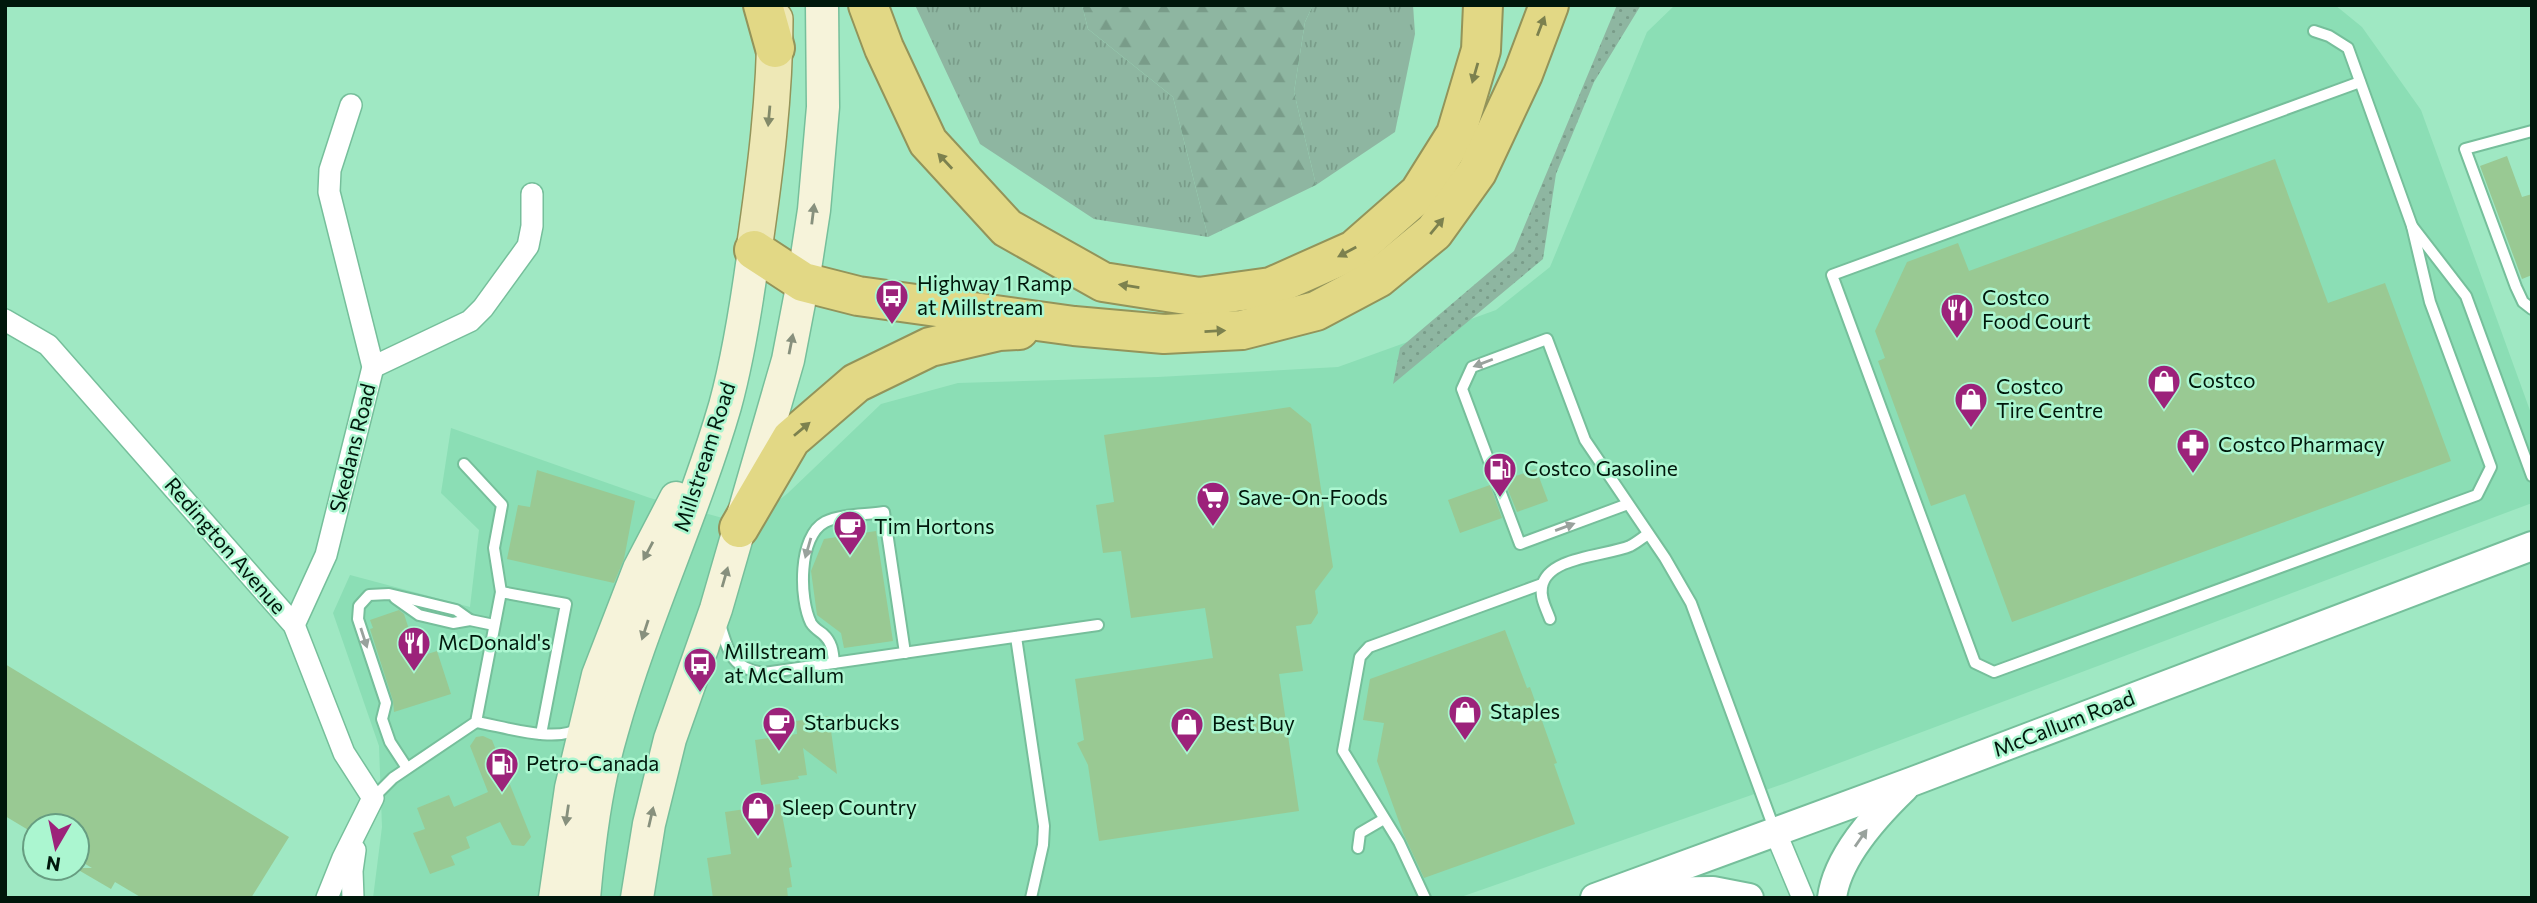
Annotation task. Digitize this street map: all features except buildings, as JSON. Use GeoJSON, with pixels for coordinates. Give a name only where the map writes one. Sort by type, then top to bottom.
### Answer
{"type":"FeatureCollection","features":[{"type":"Feature","properties":{"kind":"highway"},"geometry":{"type":"LineString","coordinates":[[763,5],[775,48]]}},
{"type":"Feature","properties":{"kind":"highway"},"geometry":{"type":"LineString","coordinates":[[868,5],[884,48],[928,142],[1007,228],[1103,282],[1199,297],[1271,288],[1354,250],[1419,193],[1456,134],[1481,50],[1483,5]]}},
{"type":"Feature","properties":{"kind":"highway"},"geometry":{"type":"LineString","coordinates":[[754,250],[803,282],[858,296],[1074,326],[1164,334],[1242,330],[1316,311],[1378,278],[1434,232],[1478,172],[1523,74],[1549,5]]}},
{"type":"Feature","properties":{"kind":"highway"},"geometry":{"type":"LineString","coordinates":[[739,528],[791,439],[856,383],[930,347],[999,331],[1074,326]]}},
{"type":"Feature","properties":{"kind":"main road","name":"Millstream Road"},"geometry":{"type":"LineString","coordinates":[[584,898],[589,843],[611,732],[653,606],[696,494],[725,404],[745,314],[764,185],[775,48],[775,5]]}},
{"type":"Feature","properties":{"kind":"main road"},"geometry":{"type":"LineString","coordinates":[[641,893],[649,824],[670,739],[716,609],[774,415],[803,282],[814,210],[823,107],[822,5]]}},
{"type":"Feature","properties":{"kind":"main road"},"geometry":{"type":"LineString","coordinates":[[555,898],[571,788],[598,675],[639,569],[725,404]]}},
{"type":"Feature","properties":{"kind":"street","name":"Skedans Road"},"geometry":{"type":"LineString","coordinates":[[294,625],[326,555],[373,367],[330,192],[330,170],[351,104]]}},
{"type":"Feature","properties":{"kind":"street"},"geometry":{"type":"LineString","coordinates":[[373,367],[470,321],[484,309],[528,246],[532,226],[532,194]]}},
{"type":"Feature","properties":{"kind":"street","name":"Redington Avenue"},"geometry":{"type":"LineString","coordinates":[[5,320],[48,345],[294,625],[368,808]]}},
{"type":"Feature","properties":{"kind":"street","name":"McCallum Road"},"geometry":{"type":"LineString","coordinates":[[1602,895],[1911,782],[2532,546]]}},
{"type":"Feature","properties":{"kind":"street"},"geometry":{"type":"LineString","coordinates":[[1832,898],[1839,869],[1880,811],[1911,782]]}},
{"type":"Feature","properties":{"kind":"street"},"geometry":{"type":"LineString","coordinates":[[327,898],[368,808]]}},
{"type":"Feature","properties":{"kind":"street"},"geometry":{"type":"LineString","coordinates":[[354,898],[352,871],[368,808]]}},
{"type":"Feature","properties":{"kind":"street"},"geometry":{"type":"LineString","coordinates":[[1775,831],[1804,898]]}},
{"type":"Feature","properties":{"kind":"street"},"geometry":{"type":"LineString","coordinates":[[1602,895],[1713,891],[1748,898]]}},
{"type":"Feature","properties":{"kind":"lane"},"geometry":{"type":"LineString","coordinates":[[2314,31],[2329,36],[2348,48],[2412,226],[2430,302],[2491,467],[2477,495],[1994,672],[1975,663],[1832,275],[2360,82]]}},
{"type":"Feature","properties":{"kind":"lane"},"geometry":{"type":"LineString","coordinates":[[2532,131],[2465,149],[2516,288],[2523,302],[2532,309]]}},
{"type":"Feature","properties":{"kind":"lane"},"geometry":{"type":"LineString","coordinates":[[2412,226],[2466,296],[2532,476]]}},
{"type":"Feature","properties":{"kind":"lane"},"geometry":{"type":"LineString","coordinates":[[1628,504],[1520,544],[1462,389],[1472,367],[1547,339],[1584,440],[1628,504],[1678,580],[1698,619],[1775,831]]}},
{"type":"Feature","properties":{"kind":"lane"},"geometry":{"type":"LineString","coordinates":[[464,464],[502,505],[494,548],[500,592],[476,722]]}},
{"type":"Feature","properties":{"kind":"lane"},"geometry":{"type":"LineString","coordinates":[[834,663],[832,644],[813,627],[809,618],[803,573],[807,547],[812,534],[829,520],[884,512],[905,653]]}},
{"type":"Feature","properties":{"kind":"lane"},"geometry":{"type":"LineString","coordinates":[[1550,619],[1542,596],[1542,584],[1555,568],[1581,558],[1629,546],[1648,534]]}},
{"type":"Feature","properties":{"kind":"lane"},"geometry":{"type":"LineString","coordinates":[[1425,898],[1399,842],[1343,751],[1360,657],[1369,647],[1542,584]]}},
{"type":"Feature","properties":{"kind":"lane"},"geometry":{"type":"LineString","coordinates":[[500,592],[566,604],[541,734]]}},
{"type":"Feature","properties":{"kind":"lane"},"geometry":{"type":"LineString","coordinates":[[407,768],[390,743],[382,719],[386,703],[358,615],[362,600],[369,595],[389,594],[456,610],[470,620],[494,625]]}},
{"type":"Feature","properties":{"kind":"lane"},"geometry":{"type":"LineString","coordinates":[[716,609],[727,649],[738,664],[751,672],[764,673],[1098,625]]}},
{"type":"Feature","properties":{"kind":"lane"},"geometry":{"type":"LineString","coordinates":[[1016,636],[1044,826],[1043,845],[1031,898]]}},
{"type":"Feature","properties":{"kind":"lane"},"geometry":{"type":"LineString","coordinates":[[368,808],[393,778],[476,722],[552,736],[573,733],[587,720]]}},
{"type":"Feature","properties":{"kind":"lane"},"geometry":{"type":"LineString","coordinates":[[516,743],[518,729]]}},
{"type":"Feature","properties":{"kind":"lane"},"geometry":{"type":"LineString","coordinates":[[441,745],[448,755]]}},
{"type":"Feature","properties":{"kind":"lane"},"geometry":{"type":"LineString","coordinates":[[1358,848],[1360,833],[1384,819]]}},
{"type":"Feature","properties":{"kind":"shaded area"},"geometry":{"type":"Polygon","coordinates":[[[1675,5],[2335,5],[2362,27],[2421,110],[2532,416],[2532,503],[1786,783],[1458,898],[373,898],[382,827],[379,746],[333,613],[350,575],[470,607],[479,530],[441,493],[451,428],[650,498],[748,525],[788,493],[881,404],[958,383],[1158,377],[1338,367],[1496,310],[1550,267],[1647,32],[1675,5]]]}},
{"type":"Feature","properties":{"kind":"green space"},"geometry":{"type":"Polygon","coordinates":[[[915,5],[1082,5],[1088,29],[1173,97],[1208,237],[1094,219],[980,144],[915,5]]]}},
{"type":"Feature","properties":{"kind":"green space"},"geometry":{"type":"Polygon","coordinates":[[[1082,5],[1313,5],[1305,22],[1294,92],[1316,185],[1208,237],[1173,97],[1088,29],[1082,5]]]}},
{"type":"Feature","properties":{"kind":"green space"},"geometry":{"type":"Polygon","coordinates":[[[1313,5],[1413,5],[1415,34],[1395,132],[1316,185],[1294,92],[1305,22],[1313,5]]]}},
{"type":"Feature","properties":{"kind":"green space"},"geometry":{"type":"Polygon","coordinates":[[[1617,5],[1641,5],[1594,82],[1556,174],[1543,259],[1393,384],[1400,348],[1514,251],[1617,5]]]}},
{"type":"Feature","properties":{"kind":"place","name":"Highway 1 Ramp at Millstream"},"geometry":{"type":"Point","coordinates":[892,326]}},
{"type":"Feature","properties":{"kind":"place","name":"Costco Food Court"},"geometry":{"type":"Point","coordinates":[1957,340]}},
{"type":"Feature","properties":{"kind":"place","name":"Costco"},"geometry":{"type":"Point","coordinates":[2164,411]}},
{"type":"Feature","properties":{"kind":"place","name":"Costco Tire Centre"},"geometry":{"type":"Point","coordinates":[1971,429]}},
{"type":"Feature","properties":{"kind":"place","name":"Costco Pharmacy"},"geometry":{"type":"Point","coordinates":[2193,475]}},
{"type":"Feature","properties":{"kind":"place","name":"Costco Gasoline"},"geometry":{"type":"Point","coordinates":[1500,499]}},
{"type":"Feature","properties":{"kind":"place","name":"Save-On-Foods"},"geometry":{"type":"Point","coordinates":[1213,528]}},
{"type":"Feature","properties":{"kind":"place","name":"Tim Hortons"},"geometry":{"type":"Point","coordinates":[850,557]}},
{"type":"Feature","properties":{"kind":"place","name":"McDonald's"},"geometry":{"type":"Point","coordinates":[414,673]}},
{"type":"Feature","properties":{"kind":"place","name":"Millstream at McCallum"},"geometry":{"type":"Point","coordinates":[700,694]}},
{"type":"Feature","properties":{"kind":"place","name":"Staples"},"geometry":{"type":"Point","coordinates":[1465,742]}},
{"type":"Feature","properties":{"kind":"place","name":"Starbucks"},"geometry":{"type":"Point","coordinates":[779,753]}},
{"type":"Feature","properties":{"kind":"place","name":"Best Buy"},"geometry":{"type":"Point","coordinates":[1187,754]}},
{"type":"Feature","properties":{"kind":"place","name":"Petro-Canada"},"geometry":{"type":"Point","coordinates":[502,794]}},
{"type":"Feature","properties":{"kind":"place","name":"Sleep Country"},"geometry":{"type":"Point","coordinates":[758,838]}}]}
